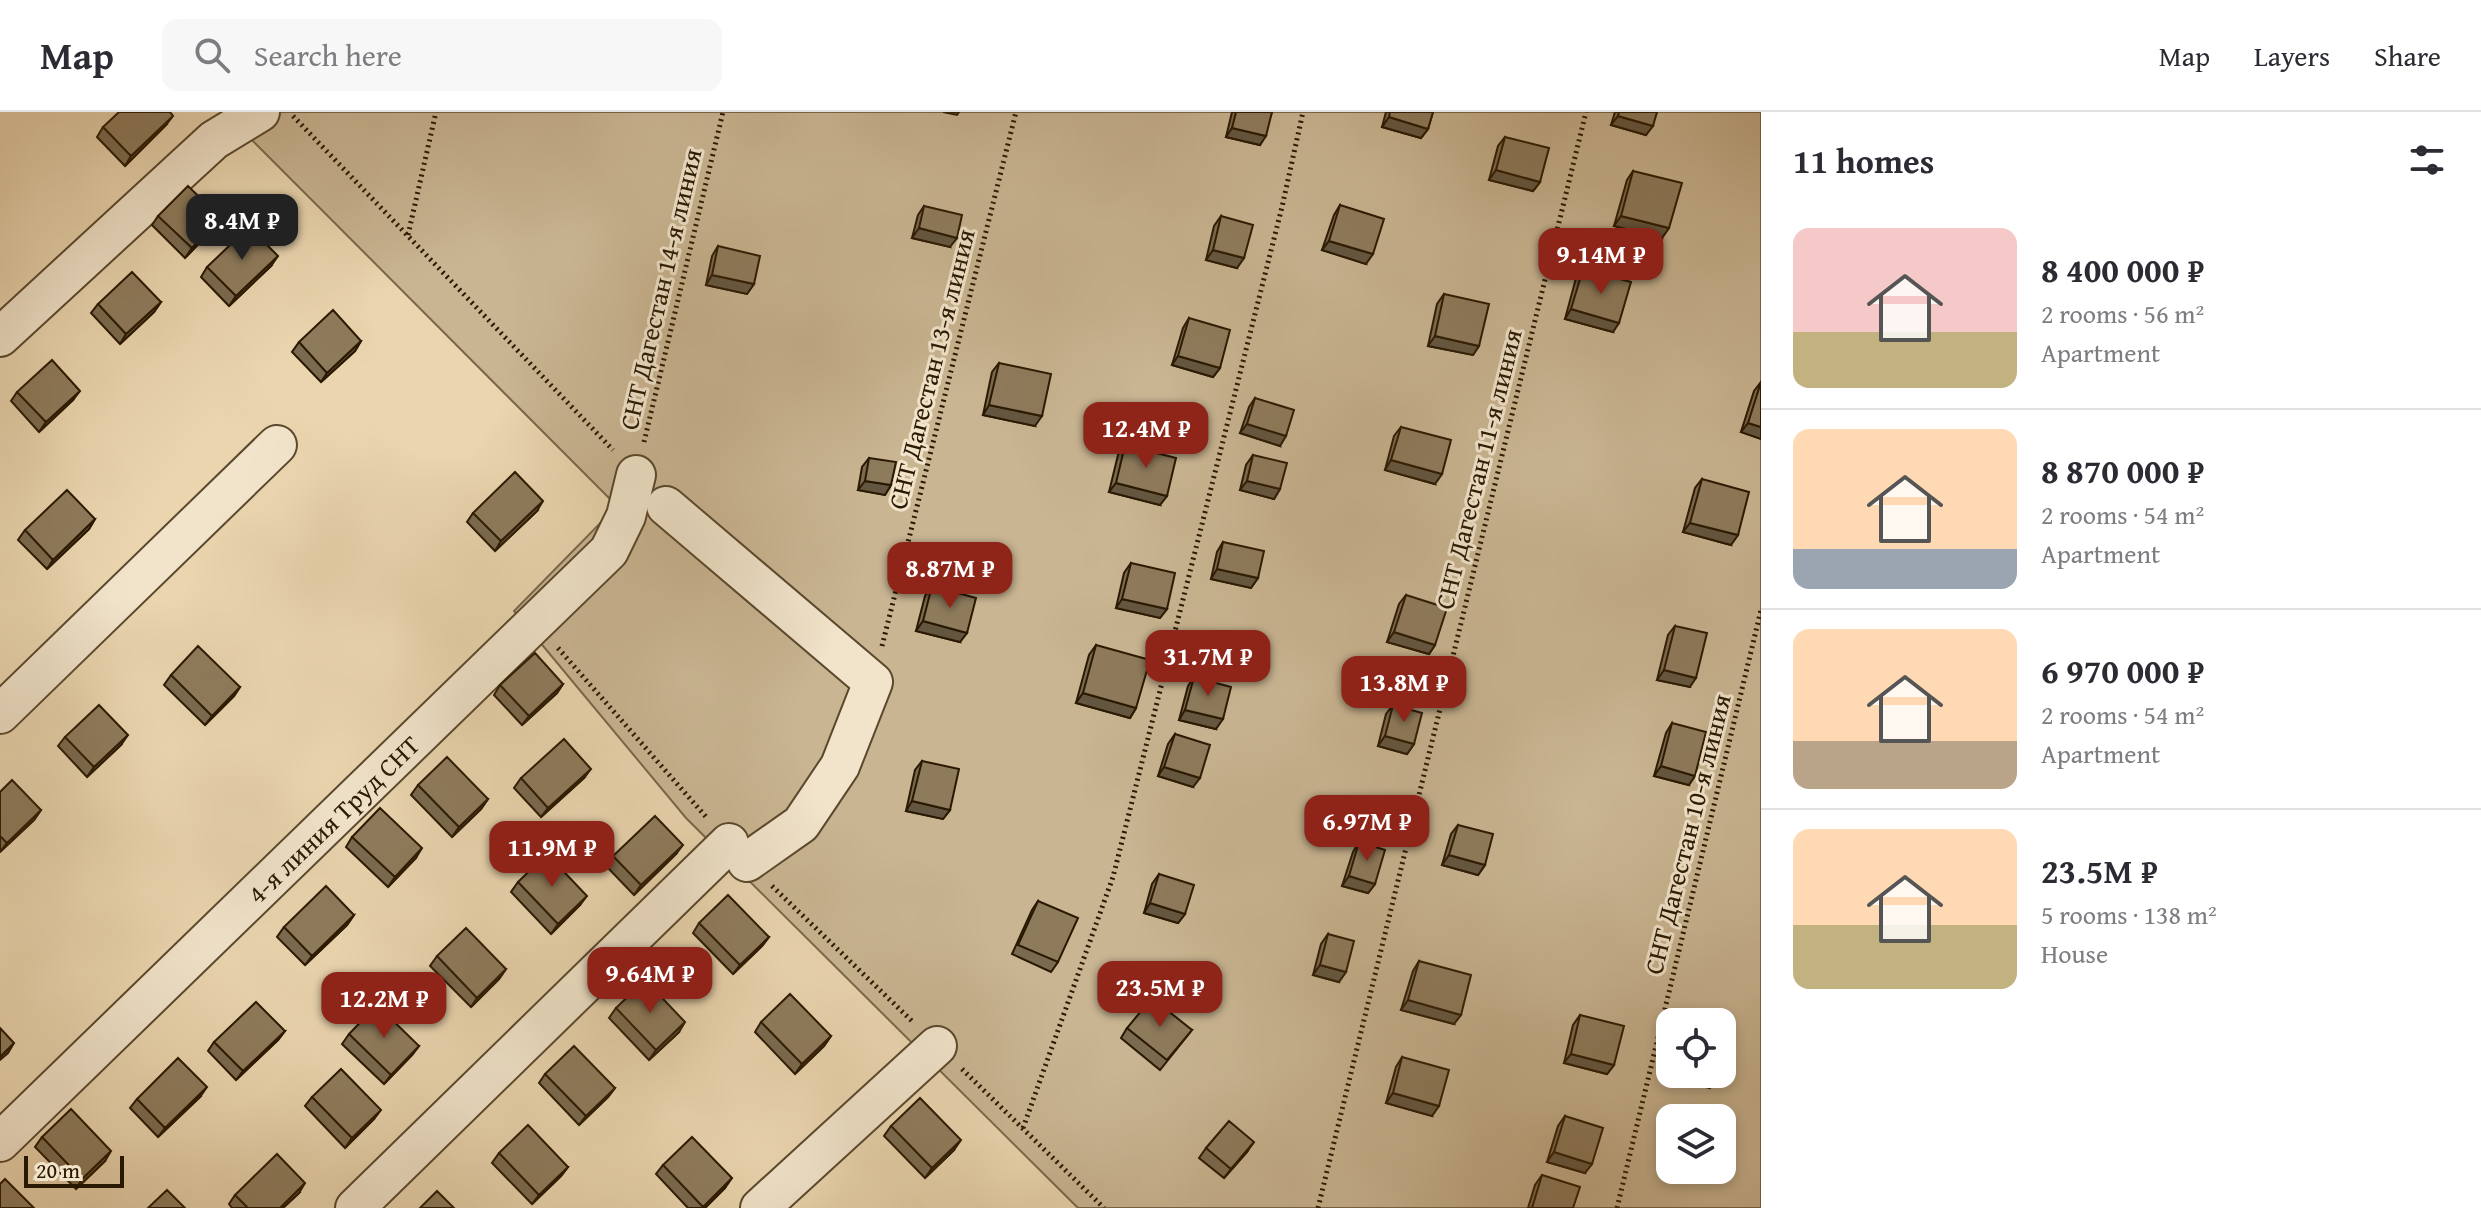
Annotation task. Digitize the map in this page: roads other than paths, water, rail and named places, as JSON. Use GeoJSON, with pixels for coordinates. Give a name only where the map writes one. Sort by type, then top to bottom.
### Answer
{"type":"FeatureCollection","features":[{"type":"Feature","properties":{"kind":"street"},"geometry":{"type":"LineString","coordinates":[[0,337],[214,140],[260,112]]}},
{"type":"Feature","properties":{"kind":"street"},"geometry":{"type":"LineString","coordinates":[[0,714],[277,445]]}},
{"type":"Feature","properties":{"kind":"street","name":"4-я линия Труд СНТ"},"geometry":{"type":"LineString","coordinates":[[0,1142],[609,551],[626,516],[636,475]]}},
{"type":"Feature","properties":{"kind":"street"},"geometry":{"type":"LineString","coordinates":[[355,1208],[738,853],[801,824],[840,766],[873,682],[666,506]]}},
{"type":"Feature","properties":{"kind":"street"},"geometry":{"type":"LineString","coordinates":[[760,1208],[937,1046]]}}]}
